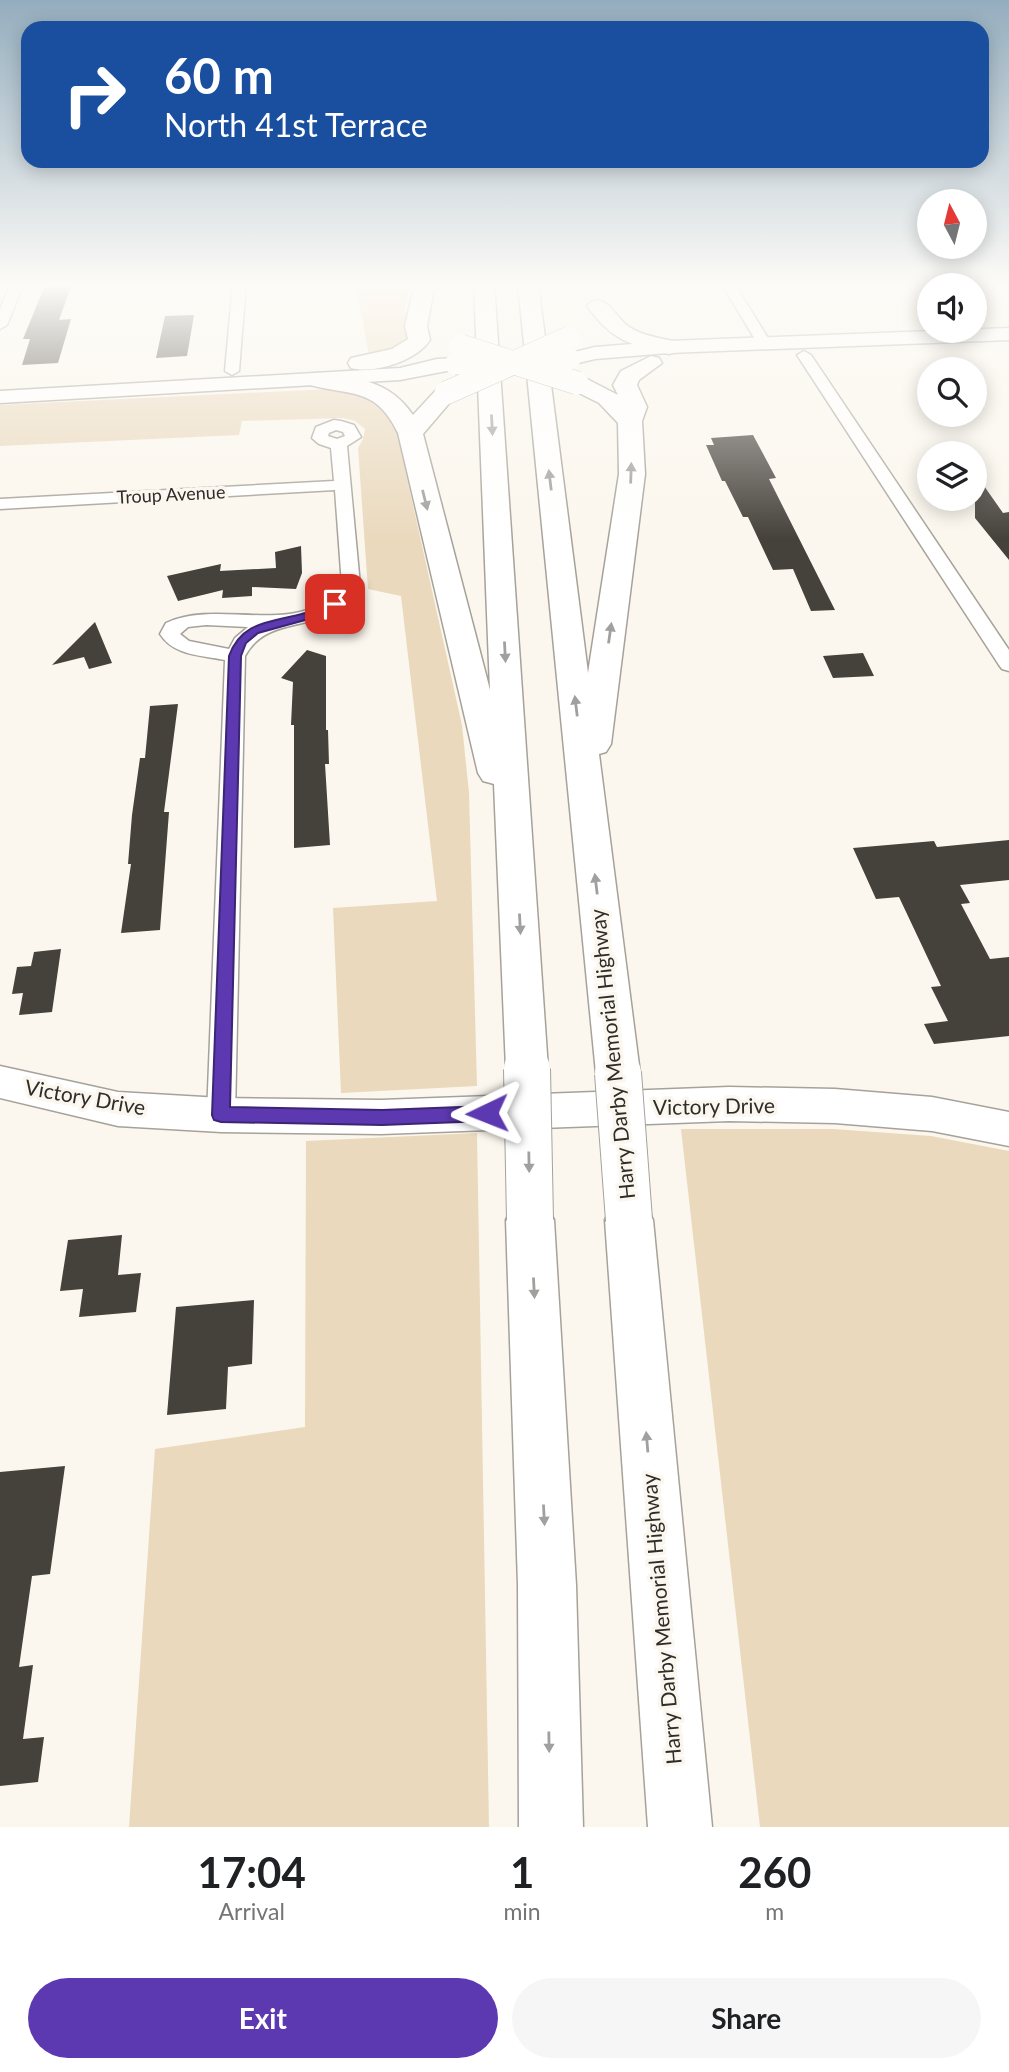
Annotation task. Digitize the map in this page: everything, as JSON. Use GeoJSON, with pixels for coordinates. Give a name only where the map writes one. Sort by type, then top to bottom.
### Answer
{"type":"FeatureCollection","features":[{"type":"Feature","properties":{"kind":"highway"},"geometry":{"type":"LineString","coordinates":[[489,368],[527,1069],[530,1220],[547,1585],[551,1827]]}},
{"type":"Feature","properties":{"kind":"highway"},"geometry":{"type":"LineString","coordinates":[[410,433],[446,393],[499,368]]}},
{"type":"Feature","properties":{"kind":"highway"},"geometry":{"type":"LineString","coordinates":[[531,368],[577,383],[607,398],[630,421]]}},
{"type":"Feature","properties":{"kind":"highway","name":"Harry Darby Memorial Highway"},"geometry":{"type":"LineString","coordinates":[[538,368],[618,1073],[680,1827]]}},
{"type":"Feature","properties":{"kind":"highway"},"geometry":{"type":"LineString","coordinates":[[586,798],[632,474],[630,421],[635,407],[625,385],[629,376],[642,368]]}},
{"type":"Feature","properties":{"kind":"highway"},"geometry":{"type":"LineString","coordinates":[[318,380],[369,389],[388,397],[401,411],[410,433],[516,856]]}},
{"type":"Feature","properties":{"kind":"main road"},"geometry":{"type":"LineString","coordinates":[[0,382],[275,368]]}},
{"type":"Feature","properties":{"kind":"main road"},"geometry":{"type":"LineString","coordinates":[[0,397],[318,380],[400,374],[418,368]]}},
{"type":"Feature","properties":{"kind":"main road","name":"Victory Drive"},"geometry":{"type":"LineString","coordinates":[[2,1086],[118,1109],[221,1115],[382,1117],[729,1104],[835,1106],[932,1114],[1009,1129]]}},
{"type":"Feature","properties":{"kind":"street"},"geometry":{"type":"LineString","coordinates":[[813,368],[1009,665]]}},
{"type":"Feature","properties":{"kind":"street"},"geometry":{"type":"LineString","coordinates":[[221,1115],[235,656],[240,642],[254,630],[312,615],[335,604],[351,585],[339,444]]}},
{"type":"Feature","properties":{"kind":"street","name":"Troup Avenue"},"geometry":{"type":"LineString","coordinates":[[0,505],[343,485]]}},
{"type":"Feature","properties":{"kind":"street"},"geometry":{"type":"LineString","coordinates":[[235,656],[183,646],[175,642],[170,634],[173,627],[187,620],[273,623]]}},
{"type":"Feature","properties":{"kind":"shaded area"},"geometry":{"type":"Polygon","coordinates":[[[330,389],[373,396],[394,420],[462,725],[469,793],[477,1086],[341,1093],[333,908],[437,901],[401,596],[368,589],[358,448],[365,429],[355,421],[343,418],[242,421],[239,435],[0,446],[0,405],[330,389]]]}},
{"type":"Feature","properties":{"kind":"shaded area"},"geometry":{"type":"Polygon","coordinates":[[[681,1129],[833,1129],[931,1136],[1009,1151],[1009,1827],[760,1827],[681,1129]]]}},
{"type":"Feature","properties":{"kind":"shaded area"},"geometry":{"type":"Polygon","coordinates":[[[477,1133],[489,1827],[129,1827],[155,1449],[305,1427],[306,1141],[477,1133]]]}},
{"type":"Feature","properties":{"kind":"building"},"geometry":{"type":"Polygon","coordinates":[[[753,435],[776,478],[769,479],[835,610],[811,611],[793,569],[773,570],[748,517],[743,517],[725,481],[722,481],[706,445],[714,445],[711,438],[753,435]]]}},
{"type":"Feature","properties":{"kind":"building"},"geometry":{"type":"Polygon","coordinates":[[[987,490],[1003,513],[1009,512],[1009,560],[975,518],[975,511],[987,511],[987,490]]]}},
{"type":"Feature","properties":{"kind":"building"},"geometry":{"type":"Polygon","coordinates":[[[301,546],[302,573],[296,589],[252,587],[252,596],[222,598],[223,590],[178,601],[167,576],[221,564],[220,571],[276,568],[275,552],[301,546]]]}},
{"type":"Feature","properties":{"kind":"building"},"geometry":{"type":"Polygon","coordinates":[[[95,622],[112,663],[89,669],[84,657],[52,665],[95,622]]]}},
{"type":"Feature","properties":{"kind":"building"},"geometry":{"type":"Polygon","coordinates":[[[307,650],[326,656],[329,764],[325,764],[330,845],[294,848],[294,725],[291,725],[293,682],[281,678],[307,650]]]}},
{"type":"Feature","properties":{"kind":"building"},"geometry":{"type":"Polygon","coordinates":[[[863,653],[874,676],[833,678],[823,656],[863,653]]]}},
{"type":"Feature","properties":{"kind":"building"},"geometry":{"type":"Polygon","coordinates":[[[178,704],[164,812],[169,812],[160,930],[121,933],[131,864],[128,864],[132,815],[140,758],[145,758],[150,706],[178,704]]]}},
{"type":"Feature","properties":{"kind":"building"},"geometry":{"type":"Polygon","coordinates":[[[1009,840],[1009,880],[960,885],[970,903],[961,904],[990,959],[1009,957],[1009,1036],[934,1044],[924,1024],[948,1021],[931,987],[941,986],[899,897],[876,899],[853,848],[934,841],[937,847],[1009,840]]]}},
{"type":"Feature","properties":{"kind":"building"},"geometry":{"type":"Polygon","coordinates":[[[61,949],[52,1012],[19,1015],[23,993],[12,994],[17,967],[31,966],[34,952],[61,949]]]}},
{"type":"Feature","properties":{"kind":"building"},"geometry":{"type":"Polygon","coordinates":[[[122,1235],[118,1275],[141,1273],[136,1312],[79,1317],[83,1289],[60,1291],[68,1240],[122,1235]]]}},
{"type":"Feature","properties":{"kind":"building"},"geometry":{"type":"Polygon","coordinates":[[[254,1300],[252,1364],[228,1367],[226,1409],[167,1415],[176,1307],[254,1300]]]}},
{"type":"Feature","properties":{"kind":"building"},"geometry":{"type":"Polygon","coordinates":[[[65,1466],[50,1574],[32,1576],[19,1667],[33,1665],[23,1739],[44,1737],[38,1782],[0,1786],[0,1472],[65,1466]]]}},
{"type":"Feature","properties":{"kind":"route"},"geometry":{"type":"LineString","coordinates":[[335,604],[312,615],[254,630],[240,642],[235,656],[221,1115],[382,1117],[487,1113]]}}]}
